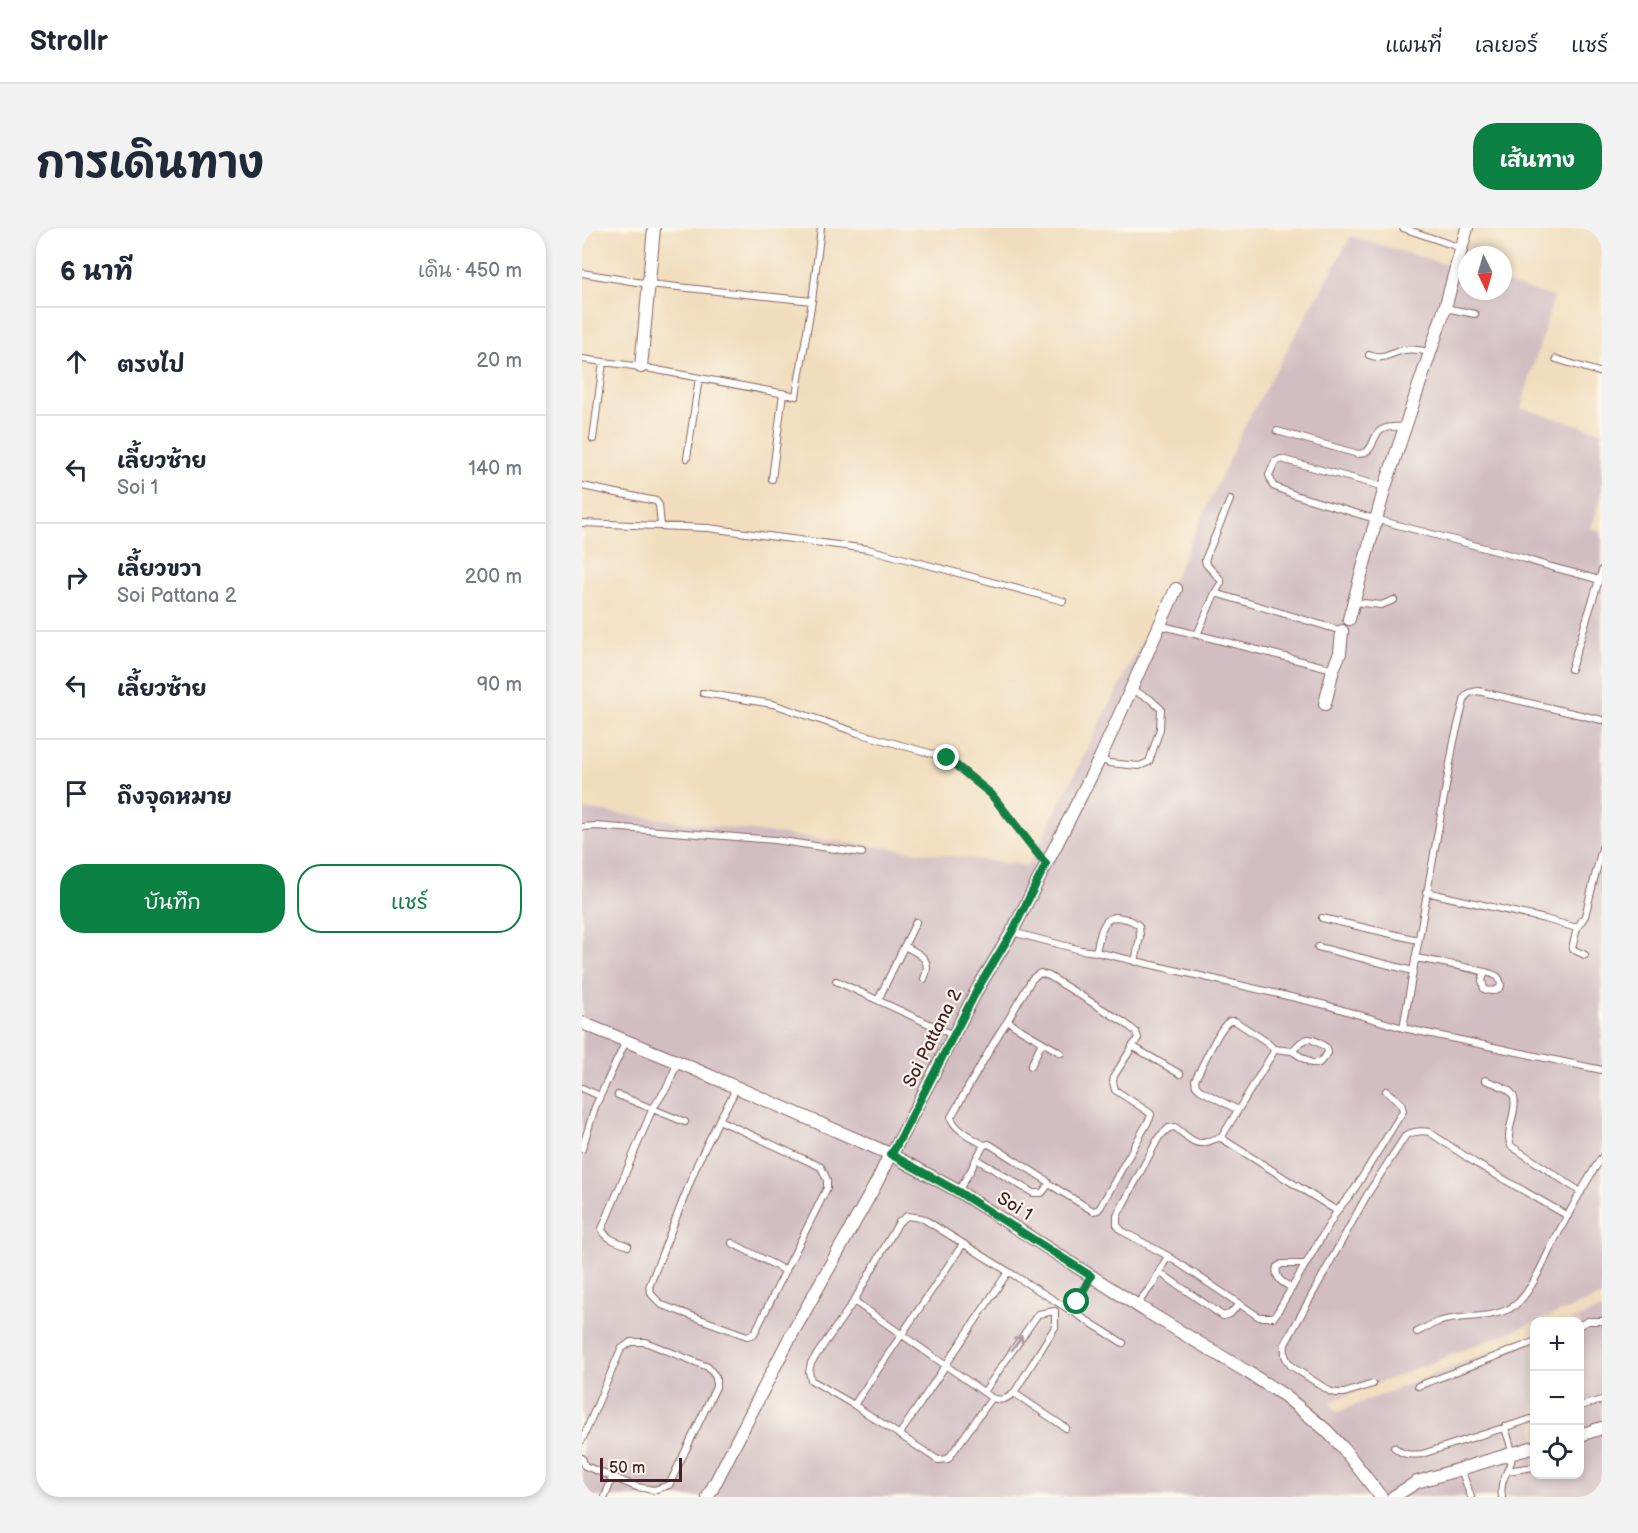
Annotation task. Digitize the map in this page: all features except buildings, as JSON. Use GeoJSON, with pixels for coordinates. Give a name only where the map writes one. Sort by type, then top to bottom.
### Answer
{"type":"FeatureCollection","features":[{"type":"Feature","properties":{"kind":"street"},"geometry":{"type":"LineString","coordinates":[[641,368],[654,228]]}},
{"type":"Feature","properties":{"kind":"street"},"geometry":{"type":"LineString","coordinates":[[1462,246],[1467,228]]}},
{"type":"Feature","properties":{"kind":"street"},"geometry":{"type":"LineString","coordinates":[[1349,619],[1384,487],[1444,308],[1458,259]]}},
{"type":"Feature","properties":{"kind":"street","name":"Soi Pattana 2"},"geometry":{"type":"LineString","coordinates":[[708,1497],[788,1341],[877,1182],[978,988],[1012,932],[1164,626],[1176,589]]}},
{"type":"Feature","properties":{"kind":"street"},"geometry":{"type":"LineString","coordinates":[[1325,704],[1333,669],[1340,653],[1342,631]]}},
{"type":"Feature","properties":{"kind":"street","name":"Soi 1"},"geometry":{"type":"LineString","coordinates":[[582,1023],[890,1154],[957,1191],[1285,1396],[1326,1430],[1381,1497]]}},
{"type":"Feature","properties":{"kind":"street"},"geometry":{"type":"LineString","coordinates":[[1584,1434],[1602,1428]]}},
{"type":"Feature","properties":{"kind":"street"},"geometry":{"type":"LineString","coordinates":[[1393,1497],[1417,1482],[1530,1448]]}},
{"type":"Feature","properties":{"kind":"lane"},"geometry":{"type":"LineString","coordinates":[[582,359],[796,396],[812,301],[821,228]]}},
{"type":"Feature","properties":{"kind":"lane"},"geometry":{"type":"LineString","coordinates":[[1403,228],[1458,247]]}},
{"type":"Feature","properties":{"kind":"lane"},"geometry":{"type":"LineString","coordinates":[[582,273],[649,284],[812,301]]}},
{"type":"Feature","properties":{"kind":"lane"},"geometry":{"type":"LineString","coordinates":[[1444,308],[1474,314]]}},
{"type":"Feature","properties":{"kind":"lane"},"geometry":{"type":"LineString","coordinates":[[1370,355],[1377,358],[1405,350],[1429,352]]}},
{"type":"Feature","properties":{"kind":"lane"},"geometry":{"type":"LineString","coordinates":[[1556,359],[1602,373]]}},
{"type":"Feature","properties":{"kind":"lane"},"geometry":{"type":"LineString","coordinates":[[593,439],[603,362]]}},
{"type":"Feature","properties":{"kind":"lane"},"geometry":{"type":"LineString","coordinates":[[687,459],[699,378]]}},
{"type":"Feature","properties":{"kind":"lane"},"geometry":{"type":"LineString","coordinates":[[772,479],[783,393]]}},
{"type":"Feature","properties":{"kind":"lane"},"geometry":{"type":"LineString","coordinates":[[1276,430],[1358,454],[1369,451],[1379,430],[1386,427],[1404,427]]}},
{"type":"Feature","properties":{"kind":"lane"},"geometry":{"type":"LineString","coordinates":[[1384,487],[1281,459],[1275,462],[1269,475],[1273,486],[1295,495],[1599,580]]}},
{"type":"Feature","properties":{"kind":"lane"},"geometry":{"type":"LineString","coordinates":[[582,486],[656,501],[659,505],[661,526]]}},
{"type":"Feature","properties":{"kind":"lane"},"geometry":{"type":"LineString","coordinates":[[1197,635],[1221,580],[1205,560],[1230,500]]}},
{"type":"Feature","properties":{"kind":"lane"},"geometry":{"type":"LineString","coordinates":[[582,523],[708,528],[868,549],[1064,601]]}},
{"type":"Feature","properties":{"kind":"lane"},"geometry":{"type":"LineString","coordinates":[[1570,669],[1602,570]]}},
{"type":"Feature","properties":{"kind":"lane"},"geometry":{"type":"LineString","coordinates":[[1215,593],[1342,631]]}},
{"type":"Feature","properties":{"kind":"lane"},"geometry":{"type":"LineString","coordinates":[[1354,602],[1381,605],[1394,600]]}},
{"type":"Feature","properties":{"kind":"lane"},"geometry":{"type":"LineString","coordinates":[[1164,626],[1333,669]]}},
{"type":"Feature","properties":{"kind":"lane"},"geometry":{"type":"LineString","coordinates":[[1100,758],[1109,763],[1139,766],[1149,762],[1160,729],[1161,709],[1150,699],[1132,690]]}},
{"type":"Feature","properties":{"kind":"lane"},"geometry":{"type":"LineString","coordinates":[[1402,1028],[1458,718],[1465,697],[1469,693],[1478,692],[1602,720]]}},
{"type":"Feature","properties":{"kind":"lane"},"geometry":{"type":"LineString","coordinates":[[703,693],[773,704],[858,733],[947,758],[991,794],[1046,864]]}},
{"type":"Feature","properties":{"kind":"lane"},"geometry":{"type":"LineString","coordinates":[[582,827],[596,826],[775,840],[862,853]]}},
{"type":"Feature","properties":{"kind":"lane"},"geometry":{"type":"LineString","coordinates":[[1585,955],[1572,949],[1577,928],[1585,916],[1602,849]]}},
{"type":"Feature","properties":{"kind":"lane"},"geometry":{"type":"LineString","coordinates":[[1426,892],[1577,928]]}},
{"type":"Feature","properties":{"kind":"lane"},"geometry":{"type":"LineString","coordinates":[[1097,948],[1103,925],[1107,920],[1117,916],[1135,921],[1139,926],[1140,938],[1136,962]]}},
{"type":"Feature","properties":{"kind":"lane"},"geometry":{"type":"LineString","coordinates":[[1323,918],[1418,940]]}},
{"type":"Feature","properties":{"kind":"lane"},"geometry":{"type":"LineString","coordinates":[[878,1000],[916,922]]}},
{"type":"Feature","properties":{"kind":"lane"},"geometry":{"type":"LineString","coordinates":[[1012,932],[1081,950],[1097,948],[1136,962],[1326,1005],[1402,1028],[1602,1070]]}},
{"type":"Feature","properties":{"kind":"lane"},"geometry":{"type":"LineString","coordinates":[[904,946],[921,955],[926,961],[924,979]]}},
{"type":"Feature","properties":{"kind":"lane"},"geometry":{"type":"LineString","coordinates":[[1318,947],[1413,971]]}},
{"type":"Feature","properties":{"kind":"lane"},"geometry":{"type":"LineString","coordinates":[[1415,958],[1485,972]]}},
{"type":"Feature","properties":{"kind":"lane"},"geometry":{"type":"LineString","coordinates":[[1040,973],[1049,976],[1136,1032],[1138,1038],[1114,1076],[1113,1086],[1115,1090],[1151,1114],[1098,1210],[1093,1211],[996,1147],[989,1144],[984,1145],[952,1122],[951,1117],[1008,1020],[1032,979],[1040,973]]}},
{"type":"Feature","properties":{"kind":"lane"},"geometry":{"type":"LineString","coordinates":[[836,981],[953,1036]]}},
{"type":"Feature","properties":{"kind":"lane"},"geometry":{"type":"LineString","coordinates":[[1008,1020],[1061,1053]]}},
{"type":"Feature","properties":{"kind":"lane"},"geometry":{"type":"LineString","coordinates":[[1238,1110],[1196,1086],[1195,1080],[1229,1021],[1235,1021],[1274,1049],[1292,1051],[1311,1063],[1316,1064],[1322,1061],[1328,1053],[1327,1048],[1308,1038],[1292,1051]]}},
{"type":"Feature","properties":{"kind":"lane"},"geometry":{"type":"LineString","coordinates":[[582,1149],[600,1096],[627,1041]]}},
{"type":"Feature","properties":{"kind":"lane"},"geometry":{"type":"LineString","coordinates":[[1031,1066],[1042,1042]]}},
{"type":"Feature","properties":{"kind":"lane"},"geometry":{"type":"LineString","coordinates":[[1132,1046],[1180,1074]]}},
{"type":"Feature","properties":{"kind":"lane"},"geometry":{"type":"LineString","coordinates":[[1221,1138],[1269,1062],[1274,1049]]}},
{"type":"Feature","properties":{"kind":"lane"},"geometry":{"type":"LineString","coordinates":[[628,1246],[607,1237],[603,1234],[602,1229],[652,1110],[667,1087],[678,1062]]}},
{"type":"Feature","properties":{"kind":"lane"},"geometry":{"type":"LineString","coordinates":[[1485,1080],[1504,1087],[1515,1098],[1508,1139],[1511,1146],[1581,1192]]}},
{"type":"Feature","properties":{"kind":"lane"},"geometry":{"type":"LineString","coordinates":[[719,1120],[821,1167],[827,1188],[754,1334],[747,1336],[662,1305],[652,1295],[649,1287],[698,1162],[719,1120],[733,1095],[734,1087]]}},
{"type":"Feature","properties":{"kind":"lane"},"geometry":{"type":"LineString","coordinates":[[582,1088],[600,1096]]}},
{"type":"Feature","properties":{"kind":"lane"},"geometry":{"type":"LineString","coordinates":[[1337,1211],[1221,1138],[1202,1143],[1196,1142],[1175,1127],[1169,1128],[1159,1137],[1116,1216],[1117,1225],[1122,1231],[1168,1256],[1259,1317],[1274,1317],[1337,1211],[1354,1190],[1403,1111],[1401,1103],[1386,1091]]}},
{"type":"Feature","properties":{"kind":"lane"},"geometry":{"type":"LineString","coordinates":[[618,1095],[685,1122]]}},
{"type":"Feature","properties":{"kind":"lane"},"geometry":{"type":"LineString","coordinates":[[1373,1384],[1344,1393],[1331,1392],[1291,1366],[1284,1353],[1285,1344],[1367,1196],[1406,1135],[1414,1131],[1429,1132],[1477,1164],[1568,1216]]}},
{"type":"Feature","properties":{"kind":"lane"},"geometry":{"type":"LineString","coordinates":[[957,1191],[972,1170],[984,1145]]}},
{"type":"Feature","properties":{"kind":"lane"},"geometry":{"type":"LineString","coordinates":[[1417,1332],[1437,1322],[1491,1316],[1512,1308],[1524,1296],[1539,1272],[1581,1192],[1602,1158]]}},
{"type":"Feature","properties":{"kind":"lane"},"geometry":{"type":"LineString","coordinates":[[976,1159],[1033,1193],[1042,1193],[1049,1184]]}},
{"type":"Feature","properties":{"kind":"lane"},"geometry":{"type":"LineString","coordinates":[[992,1398],[948,1460],[938,1460],[811,1380],[809,1372],[811,1363],[854,1301],[899,1222],[907,1216],[922,1218],[1123,1343]]}},
{"type":"Feature","properties":{"kind":"lane"},"geometry":{"type":"LineString","coordinates":[[732,1243],[786,1270]]}},
{"type":"Feature","properties":{"kind":"lane"},"geometry":{"type":"LineString","coordinates":[[854,1405],[963,1244]]}},
{"type":"Feature","properties":{"kind":"lane"},"geometry":{"type":"LineString","coordinates":[[1137,1304],[1153,1284],[1168,1256]]}},
{"type":"Feature","properties":{"kind":"lane"},"geometry":{"type":"LineString","coordinates":[[1292,1288],[1278,1279],[1277,1267],[1282,1264],[1306,1264]]}},
{"type":"Feature","properties":{"kind":"lane"},"geometry":{"type":"LineString","coordinates":[[899,1435],[1008,1272]]}},
{"type":"Feature","properties":{"kind":"lane"},"geometry":{"type":"LineString","coordinates":[[1159,1272],[1223,1316],[1230,1314],[1239,1304]]}},
{"type":"Feature","properties":{"kind":"lane"},"geometry":{"type":"LineString","coordinates":[[1070,1311],[1091,1276]]}},
{"type":"Feature","properties":{"kind":"lane"},"geometry":{"type":"LineString","coordinates":[[854,1301],[992,1398],[1002,1401],[1014,1393],[1055,1327],[1055,1311],[1060,1304]]}},
{"type":"Feature","properties":{"kind":"lane"},"geometry":{"type":"LineString","coordinates":[[984,1392],[1038,1314],[1055,1311]]}},
{"type":"Feature","properties":{"kind":"lane"},"geometry":{"type":"LineString","coordinates":[[1584,1324],[1602,1321]]}},
{"type":"Feature","properties":{"kind":"lane"},"geometry":{"type":"LineString","coordinates":[[582,1440],[621,1348],[625,1345],[632,1342],[645,1342],[708,1367],[716,1377],[716,1387],[669,1485],[654,1490],[637,1487],[585,1466],[582,1458]]}},
{"type":"Feature","properties":{"kind":"lane"},"geometry":{"type":"LineString","coordinates":[[1418,1386],[1530,1344]]}},
{"type":"Feature","properties":{"kind":"lane"},"geometry":{"type":"LineString","coordinates":[[1014,1393],[1066,1428]]}},
{"type":"Feature","properties":{"kind":"lane"},"geometry":{"type":"LineString","coordinates":[[1584,1405],[1602,1400]]}},
{"type":"Feature","properties":{"kind":"lane"},"geometry":{"type":"LineString","coordinates":[[1394,1447],[1401,1453],[1422,1454],[1530,1419]]}},
{"type":"Feature","properties":{"kind":"lane"},"geometry":{"type":"LineString","coordinates":[[1502,1497],[1502,1480],[1511,1463],[1512,1453],[1504,1427]]}},
{"type":"Feature","properties":{"kind":"lane"},"geometry":{"type":"LineString","coordinates":[[1507,1471],[1530,1468]]}},
{"type":"Feature","properties":{"kind":"lane"},"geometry":{"type":"LineString","coordinates":[[1461,1469],[1471,1497]]}},
{"type":"Feature","properties":{"kind":"lane"},"geometry":{"type":"LineString","coordinates":[[605,1497],[612,1478]]}},
{"type":"Feature","properties":{"kind":"shaded area"},"geometry":{"type":"Polygon","coordinates":[[[1351,236],[1458,268],[1458,300],[1512,300],[1512,285],[1554,297],[1521,408],[1602,432],[1602,493],[1591,529],[1602,532],[1602,1296],[1548,1317],[1530,1317],[1530,1324],[1330,1402],[1337,1412],[1530,1337],[1530,1479],[1584,1479],[1584,1317],[1580,1317],[1602,1309],[1602,1497],[582,1497],[582,809],[1028,866],[1174,578],[1244,427],[1351,236]]]}},
{"type":"Feature","properties":{"kind":"route"},"geometry":{"type":"LineString","coordinates":[[947,758],[991,794],[1046,864],[1012,932],[978,988],[890,1154],[957,1191],[1091,1276],[1077,1302]]}}]}
